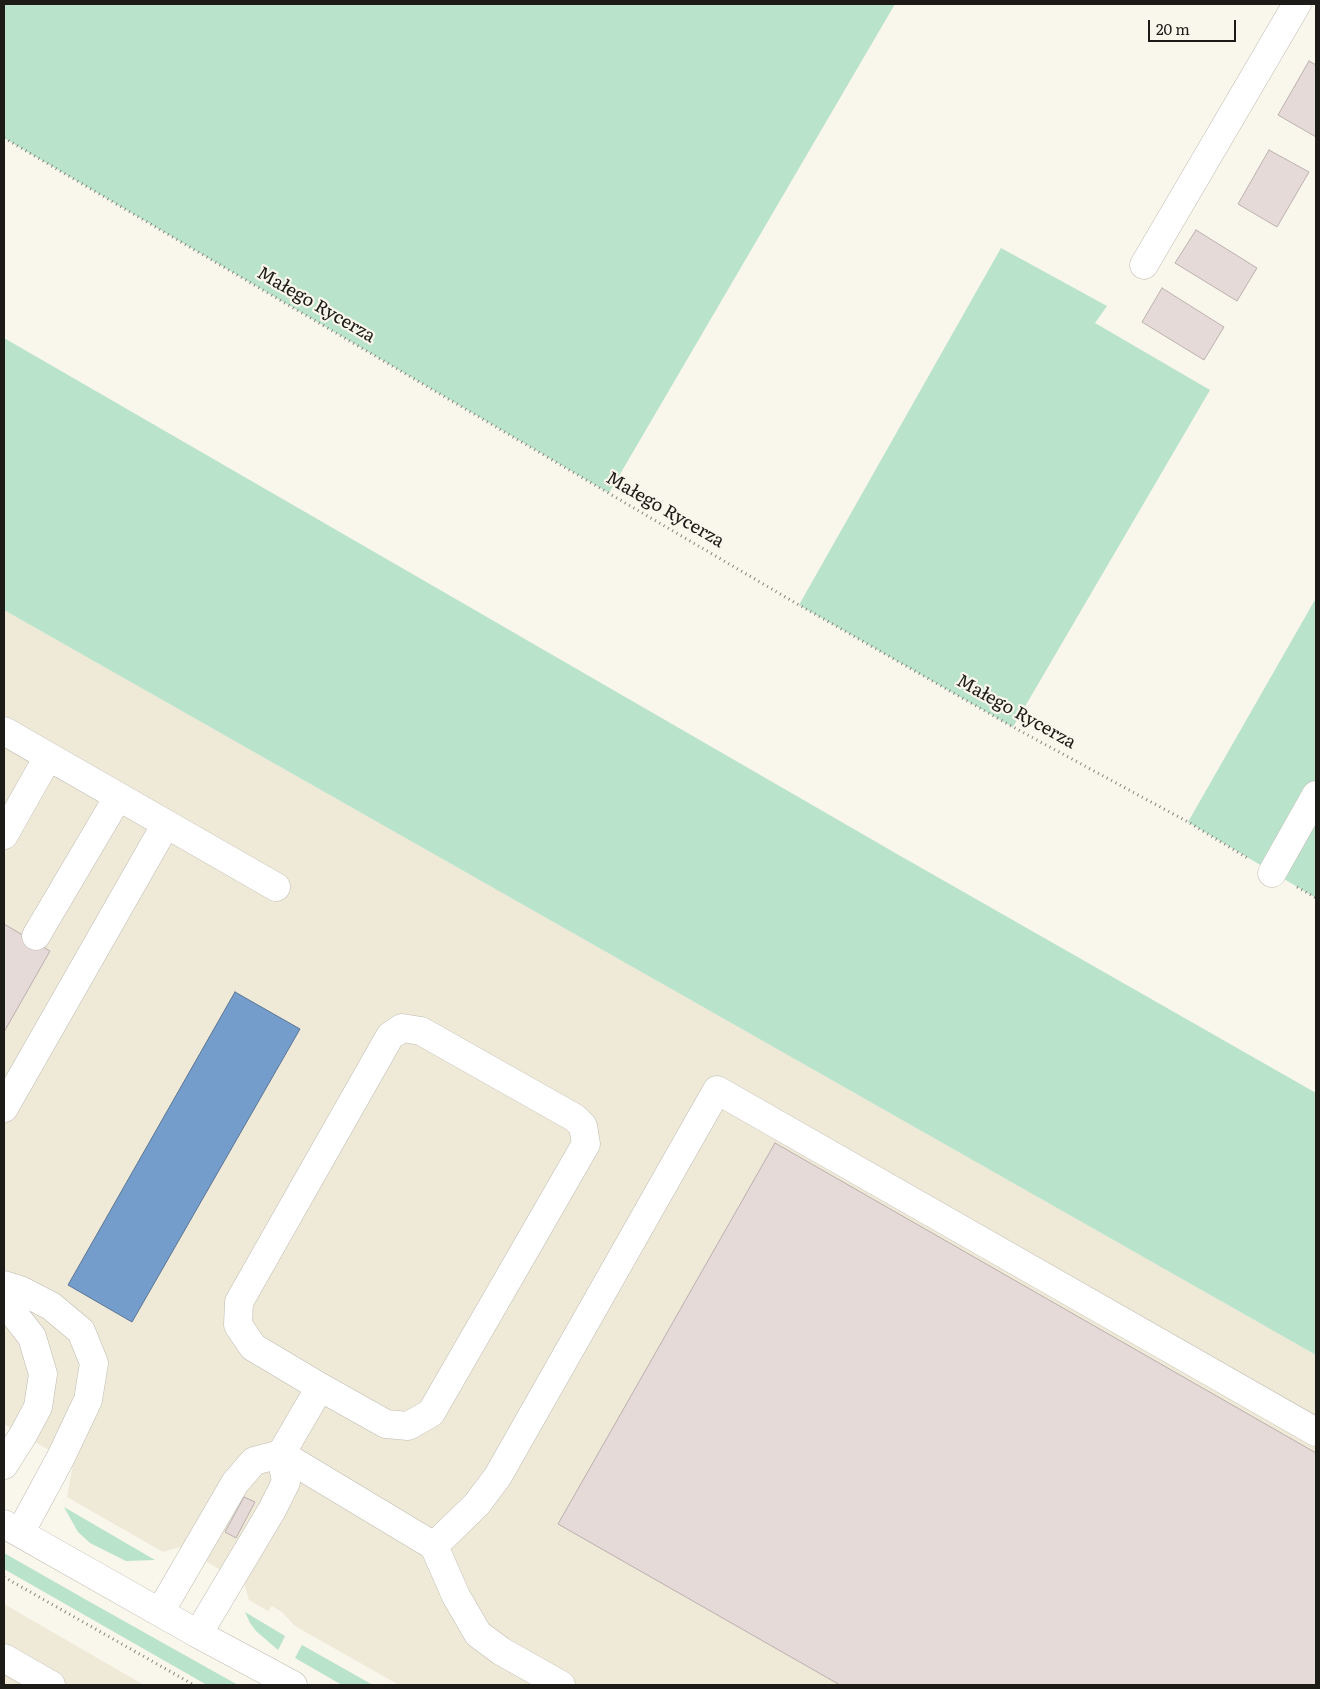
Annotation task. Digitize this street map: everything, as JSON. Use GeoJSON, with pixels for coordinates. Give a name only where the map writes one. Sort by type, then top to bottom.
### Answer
{"type":"FeatureCollection","features":[{"type":"Feature","properties":{"kind":"street"},"geometry":{"type":"LineString","coordinates":[[1144,265],[1296,4]]}},
{"type":"Feature","properties":{"kind":"street"},"geometry":{"type":"LineString","coordinates":[[4,731],[276,886]]}},
{"type":"Feature","properties":{"kind":"street"},"geometry":{"type":"LineString","coordinates":[[4,835],[48,757]]}},
{"type":"Feature","properties":{"kind":"street"},"geometry":{"type":"LineString","coordinates":[[1272,873],[1316,795]]}},
{"type":"Feature","properties":{"kind":"street"},"geometry":{"type":"LineString","coordinates":[[36,936],[118,797]]}},
{"type":"Feature","properties":{"kind":"street"},"geometry":{"type":"LineString","coordinates":[[4,1108],[166,824]]}},
{"type":"Feature","properties":{"kind":"street"},"geometry":{"type":"LineString","coordinates":[[402,1028],[421,1031],[574,1118],[583,1126],[586,1144],[431,1414],[408,1426],[386,1424],[320,1387],[253,1346],[238,1325],[239,1302],[390,1036],[402,1028]]}},
{"type":"Feature","properties":{"kind":"street"},"geometry":{"type":"LineString","coordinates":[[434,1546],[477,1504],[498,1476],[717,1090],[1316,1432]]}},
{"type":"Feature","properties":{"kind":"street"},"geometry":{"type":"LineString","coordinates":[[4,1285],[20,1290],[51,1306],[81,1332],[94,1363],[88,1400],[61,1457],[12,1529],[198,1634],[293,1685]]}},
{"type":"Feature","properties":{"kind":"street"},"geometry":{"type":"LineString","coordinates":[[4,1301],[32,1337],[43,1374],[38,1407],[23,1436],[4,1465]]}},
{"type":"Feature","properties":{"kind":"street"},"geometry":{"type":"LineString","coordinates":[[198,1634],[272,1510],[286,1482],[281,1454],[320,1387]]}},
{"type":"Feature","properties":{"kind":"street"},"geometry":{"type":"LineString","coordinates":[[160,1612],[235,1483],[254,1461],[281,1454],[434,1546],[456,1596],[478,1634],[501,1651],[561,1685]]}},
{"type":"Feature","properties":{"kind":"street"},"geometry":{"type":"LineString","coordinates":[[4,1658],[51,1685]]}},
{"type":"Feature","properties":{"kind":"path","name":"Małego Rycerza"},"geometry":{"type":"LineString","coordinates":[[4,138],[799,605],[1013,727],[1188,822],[1316,898]]}},
{"type":"Feature","properties":{"kind":"path"},"geometry":{"type":"LineString","coordinates":[[4,1577],[194,1685]]}},
{"type":"Feature","properties":{"kind":"shaded area"},"geometry":{"type":"Polygon","coordinates":[[[4,610],[1316,1355],[1316,1685],[399,1685],[295,1626],[282,1612],[272,1606],[268,1611],[249,1600],[244,1583],[180,1547],[163,1552],[67,1497],[73,1464],[4,1424],[4,610]]]}},
{"type":"Feature","properties":{"kind":"shaded area"},"geometry":{"type":"Polygon","coordinates":[[[4,1604],[144,1685],[4,1685],[4,1604]]]}},
{"type":"Feature","properties":{"kind":"green space"},"geometry":{"type":"Polygon","coordinates":[[[4,4],[895,4],[609,493],[4,138],[4,4]]]}},
{"type":"Feature","properties":{"kind":"green space"},"geometry":{"type":"Polygon","coordinates":[[[1001,248],[1107,306],[1095,323],[1210,390],[1013,727],[799,605],[1001,248]]]}},
{"type":"Feature","properties":{"kind":"green space"},"geometry":{"type":"Polygon","coordinates":[[[4,338],[897,854],[1316,1093],[1316,1355],[4,610],[4,338]]]}},
{"type":"Feature","properties":{"kind":"green space"},"geometry":{"type":"Polygon","coordinates":[[[1316,598],[1316,898],[1188,822],[1316,598]]]}},
{"type":"Feature","properties":{"kind":"green space"},"geometry":{"type":"Polygon","coordinates":[[[64,1507],[155,1560],[126,1561],[90,1543],[78,1532],[64,1507]]]}},
{"type":"Feature","properties":{"kind":"green space"},"geometry":{"type":"Polygon","coordinates":[[[4,1553],[238,1685],[207,1685],[4,1569],[4,1553]]]}},
{"type":"Feature","properties":{"kind":"green space"},"geometry":{"type":"Polygon","coordinates":[[[245,1612],[285,1636],[278,1650],[256,1631],[245,1612]]]}},
{"type":"Feature","properties":{"kind":"green space"},"geometry":{"type":"Polygon","coordinates":[[[302,1645],[373,1685],[342,1685],[295,1658],[302,1645]]]}},
{"type":"Feature","properties":{"kind":"water"},"geometry":{"type":"Polygon","coordinates":[[[235,992],[300,1029],[132,1322],[68,1285],[235,992]]]}},
{"type":"Feature","properties":{"kind":"building"},"geometry":{"type":"Polygon","coordinates":[[[1309,61],[1316,65],[1316,137],[1278,115],[1309,61]]]}},
{"type":"Feature","properties":{"kind":"building"},"geometry":{"type":"Polygon","coordinates":[[[1269,150],[1309,172],[1277,227],[1238,204],[1269,150]]]}},
{"type":"Feature","properties":{"kind":"building"},"geometry":{"type":"Polygon","coordinates":[[[1196,230],[1257,268],[1237,301],[1175,263],[1196,230]]]}},
{"type":"Feature","properties":{"kind":"building"},"geometry":{"type":"Polygon","coordinates":[[[1162,288],[1224,327],[1204,360],[1142,322],[1162,288]]]}},
{"type":"Feature","properties":{"kind":"building"},"geometry":{"type":"Polygon","coordinates":[[[4,924],[50,951],[4,1032],[4,924]]]}},
{"type":"Feature","properties":{"kind":"building"},"geometry":{"type":"Polygon","coordinates":[[[775,1143],[1316,1453],[1316,1685],[840,1685],[558,1524],[775,1143]]]}},
{"type":"Feature","properties":{"kind":"building"},"geometry":{"type":"Polygon","coordinates":[[[244,1497],[255,1502],[236,1538],[225,1532],[244,1497]]]}}]}
